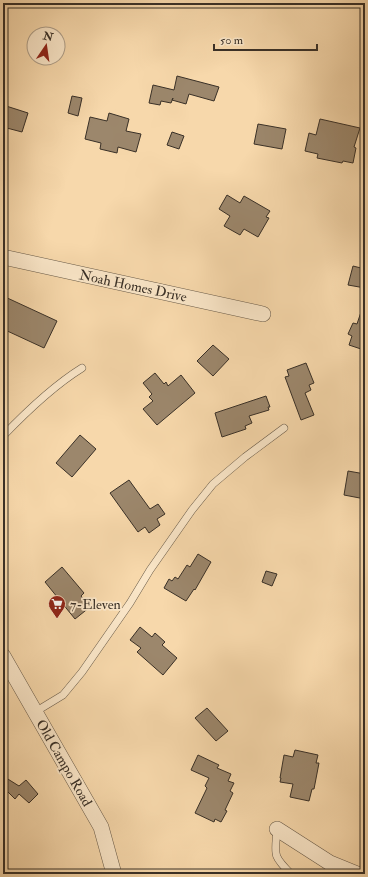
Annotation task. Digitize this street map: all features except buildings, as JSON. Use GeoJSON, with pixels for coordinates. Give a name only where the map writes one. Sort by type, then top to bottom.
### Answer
{"type":"FeatureCollection","features":[{"type":"Feature","properties":{"kind":"street","name":"Noah Homes Drive"},"geometry":{"type":"LineString","coordinates":[[3,257],[263,314]]}},
{"type":"Feature","properties":{"kind":"street","name":"Old Campo Road"},"geometry":{"type":"LineString","coordinates":[[3,656],[101,827],[114,874]]}},
{"type":"Feature","properties":{"kind":"street"},"geometry":{"type":"LineString","coordinates":[[277,830],[330,862],[357,874]]}},
{"type":"Feature","properties":{"kind":"lane"},"geometry":{"type":"LineString","coordinates":[[3,436],[18,420],[64,378],[82,368]]}},
{"type":"Feature","properties":{"kind":"lane"},"geometry":{"type":"LineString","coordinates":[[35,712],[63,695],[82,672],[130,603],[150,570],[192,510],[213,484],[284,428]]}},
{"type":"Feature","properties":{"kind":"lane"},"geometry":{"type":"LineString","coordinates":[[277,830],[275,853],[279,862],[291,874]]}},
{"type":"Feature","properties":{"kind":"place","name":"7-Eleven"},"geometry":{"type":"Point","coordinates":[57,619]}}]}
